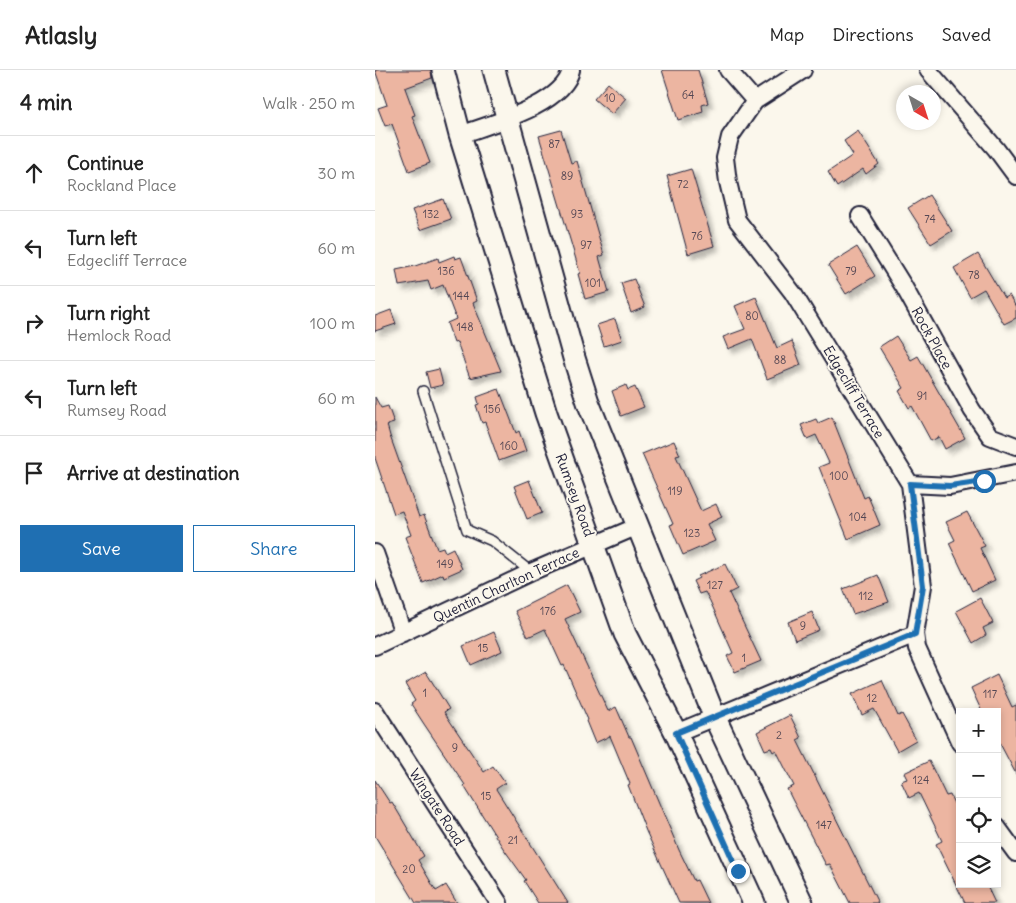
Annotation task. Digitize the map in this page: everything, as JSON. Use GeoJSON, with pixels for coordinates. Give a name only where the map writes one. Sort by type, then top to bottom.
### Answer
{"type":"FeatureCollection","features":[{"type":"Feature","properties":{"kind":"street","name":"Rumsey Road"},"geometry":{"type":"LineString","coordinates":[[443,70],[460,135],[546,413],[625,634],[676,733],[754,903]]}},
{"type":"Feature","properties":{"kind":"street"},"geometry":{"type":"LineString","coordinates":[[494,70],[588,402],[715,718],[802,903]]}},
{"type":"Feature","properties":{"kind":"street"},"geometry":{"type":"LineString","coordinates":[[460,135],[528,110],[560,89],[571,70]]}},
{"type":"Feature","properties":{"kind":"street"},"geometry":{"type":"LineString","coordinates":[[728,70],[755,101],[803,70]]}},
{"type":"Feature","properties":{"kind":"street"},"geometry":{"type":"LineString","coordinates":[[928,70],[996,149],[1016,176]]}},
{"type":"Feature","properties":{"kind":"street","name":"Edgecliff Terrace"},"geometry":{"type":"LineString","coordinates":[[755,101],[730,137],[725,158],[728,182],[737,220],[793,293],[910,484],[923,586],[915,634],[917,648],[956,734]]}},
{"type":"Feature","properties":{"kind":"street","name":"Rock Place"},"geometry":{"type":"LineString","coordinates":[[860,216],[904,287],[972,410],[990,436],[1016,446]]}},
{"type":"Feature","properties":{"kind":"street"},"geometry":{"type":"LineString","coordinates":[[910,484],[950,486],[1016,473]]}},
{"type":"Feature","properties":{"kind":"street","name":"Quentin Charlton Terrace"},"geometry":{"type":"LineString","coordinates":[[375,646],[531,572],[638,526]]}},
{"type":"Feature","properties":{"kind":"street"},"geometry":{"type":"LineString","coordinates":[[375,553],[403,633]]}},
{"type":"Feature","properties":{"kind":"street"},"geometry":{"type":"LineString","coordinates":[[676,733],[915,634]]}},
{"type":"Feature","properties":{"kind":"street","name":"Wingate Road"},"geometry":{"type":"LineString","coordinates":[[375,711],[499,903]]}},
{"type":"Feature","properties":{"kind":"street"},"geometry":{"type":"LineString","coordinates":[[1001,832],[1016,853]]}},
{"type":"Feature","properties":{"kind":"lane"},"geometry":{"type":"LineString","coordinates":[[423,391],[467,530],[492,541],[531,572]]}},
{"type":"Feature","properties":{"kind":"building"},"geometry":{"type":"Polygon","coordinates":[[[375,70],[431,70],[432,78],[405,88],[415,115],[412,116],[430,163],[409,171],[392,124],[385,126],[378,108],[387,105],[375,70]]]}},
{"type":"Feature","properties":{"kind":"building"},"geometry":{"type":"Polygon","coordinates":[[[662,70],[698,70],[708,103],[702,105],[703,112],[678,120],[662,70]]]}},
{"type":"Feature","properties":{"kind":"building"},"geometry":{"type":"Polygon","coordinates":[[[608,83],[626,98],[612,114],[594,99],[608,83]]]}},
{"type":"Feature","properties":{"kind":"building"},"geometry":{"type":"Polygon","coordinates":[[[561,130],[571,163],[577,161],[604,255],[599,257],[609,292],[585,299],[578,274],[580,273],[539,136],[561,130]]]}},
{"type":"Feature","properties":{"kind":"building"},"geometry":{"type":"Polygon","coordinates":[[[858,131],[879,164],[866,174],[863,169],[837,187],[828,172],[853,155],[844,141],[858,131]]]}},
{"type":"Feature","properties":{"kind":"building"},"geometry":{"type":"Polygon","coordinates":[[[691,169],[714,246],[688,254],[667,176],[691,169]]]}},
{"type":"Feature","properties":{"kind":"building"},"geometry":{"type":"Polygon","coordinates":[[[929,195],[952,231],[931,244],[908,208],[929,195]]]}},
{"type":"Feature","properties":{"kind":"building"},"geometry":{"type":"Polygon","coordinates":[[[443,199],[451,219],[420,230],[412,210],[443,199]]]}},
{"type":"Feature","properties":{"kind":"building"},"geometry":{"type":"Polygon","coordinates":[[[857,247],[875,276],[846,294],[828,265],[857,247]]]}},
{"type":"Feature","properties":{"kind":"building"},"geometry":{"type":"Polygon","coordinates":[[[978,254],[1004,298],[1009,295],[1016,307],[1016,318],[1004,324],[984,289],[970,297],[954,268],[978,254]]]}},
{"type":"Feature","properties":{"kind":"building"},"geometry":{"type":"Polygon","coordinates":[[[454,256],[455,259],[461,257],[477,301],[473,303],[501,371],[470,378],[457,342],[454,343],[447,323],[456,319],[443,285],[431,290],[428,281],[399,286],[396,270],[438,258],[439,262],[454,256]]]}},
{"type":"Feature","properties":{"kind":"building"},"geometry":{"type":"Polygon","coordinates":[[[634,279],[645,307],[631,313],[621,283],[634,279]]]}},
{"type":"Feature","properties":{"kind":"building"},"geometry":{"type":"Polygon","coordinates":[[[756,297],[777,348],[792,341],[801,365],[767,379],[752,339],[728,349],[723,337],[745,329],[735,306],[756,297]]]}},
{"type":"Feature","properties":{"kind":"building"},"geometry":{"type":"Polygon","coordinates":[[[391,310],[396,324],[375,331],[375,316],[391,310]]]}},
{"type":"Feature","properties":{"kind":"building"},"geometry":{"type":"Polygon","coordinates":[[[615,319],[622,340],[604,346],[597,325],[615,319]]]}},
{"type":"Feature","properties":{"kind":"building"},"geometry":{"type":"Polygon","coordinates":[[[896,336],[911,360],[918,356],[965,438],[945,449],[939,437],[931,441],[912,406],[909,408],[899,391],[904,388],[879,347],[896,336]]]}},
{"type":"Feature","properties":{"kind":"building"},"geometry":{"type":"Polygon","coordinates":[[[439,369],[443,385],[430,388],[426,372],[439,369]]]}},
{"type":"Feature","properties":{"kind":"building"},"geometry":{"type":"Polygon","coordinates":[[[626,385],[628,390],[635,387],[644,407],[621,416],[612,391],[626,385]]]}},
{"type":"Feature","properties":{"kind":"building"},"geometry":{"type":"Polygon","coordinates":[[[499,389],[516,433],[519,431],[526,451],[499,461],[485,422],[482,423],[476,405],[479,404],[477,397],[499,389]]]}},
{"type":"Feature","properties":{"kind":"building"},"geometry":{"type":"Polygon","coordinates":[[[375,397],[381,408],[388,406],[394,423],[387,425],[390,436],[419,517],[424,515],[437,549],[443,547],[445,552],[453,548],[462,569],[444,577],[443,574],[423,583],[405,537],[411,535],[402,511],[394,514],[375,458],[375,397]]]}},
{"type":"Feature","properties":{"kind":"building"},"geometry":{"type":"Polygon","coordinates":[[[832,417],[864,498],[868,496],[880,525],[848,539],[819,467],[829,463],[816,435],[807,439],[801,425],[816,419],[818,423],[832,417]]]}},
{"type":"Feature","properties":{"kind":"building"},"geometry":{"type":"Polygon","coordinates":[[[674,441],[680,455],[676,456],[701,511],[716,504],[722,517],[707,524],[715,541],[683,555],[670,525],[673,524],[642,454],[674,441]]]}},
{"type":"Feature","properties":{"kind":"building"},"geometry":{"type":"Polygon","coordinates":[[[529,480],[542,513],[527,519],[514,486],[529,480]]]}},
{"type":"Feature","properties":{"kind":"building"},"geometry":{"type":"Polygon","coordinates":[[[967,512],[985,546],[980,548],[995,580],[972,591],[949,543],[955,540],[946,522],[967,512]]]}},
{"type":"Feature","properties":{"kind":"building"},"geometry":{"type":"Polygon","coordinates":[[[725,564],[737,589],[729,593],[761,661],[735,672],[727,656],[733,653],[710,601],[705,592],[699,594],[693,581],[699,578],[698,576],[725,564]]]}},
{"type":"Feature","properties":{"kind":"building"},"geometry":{"type":"Polygon","coordinates":[[[878,575],[889,602],[853,614],[843,589],[878,575]]]}},
{"type":"Feature","properties":{"kind":"building"},"geometry":{"type":"Polygon","coordinates":[[[567,585],[580,612],[565,619],[608,711],[616,707],[629,737],[631,737],[679,850],[694,881],[697,880],[708,903],[679,903],[646,831],[628,785],[630,784],[610,736],[595,743],[586,721],[588,720],[564,665],[562,666],[545,629],[528,637],[515,611],[567,585]]]}},
{"type":"Feature","properties":{"kind":"building"},"geometry":{"type":"Polygon","coordinates":[[[980,598],[993,623],[983,628],[986,635],[973,643],[956,611],[980,598]]]}},
{"type":"Feature","properties":{"kind":"building"},"geometry":{"type":"Polygon","coordinates":[[[812,612],[819,630],[795,640],[788,622],[812,612]]]}},
{"type":"Feature","properties":{"kind":"building"},"geometry":{"type":"Polygon","coordinates":[[[494,632],[502,651],[471,665],[463,646],[494,632]]]}},
{"type":"Feature","properties":{"kind":"building"},"geometry":{"type":"Polygon","coordinates":[[[426,672],[449,709],[444,712],[484,772],[493,766],[505,783],[496,789],[568,903],[538,903],[524,881],[526,880],[503,848],[465,785],[411,704],[415,701],[405,684],[426,672]]]}},
{"type":"Feature","properties":{"kind":"building"},"geometry":{"type":"Polygon","coordinates":[[[997,675],[1012,707],[1016,705],[1016,774],[1001,746],[1001,708],[980,708],[971,688],[997,675]]]}},
{"type":"Feature","properties":{"kind":"building"},"geometry":{"type":"Polygon","coordinates":[[[882,680],[898,716],[902,714],[916,740],[897,751],[874,709],[862,715],[852,694],[882,680]]]}},
{"type":"Feature","properties":{"kind":"building"},"geometry":{"type":"Polygon","coordinates":[[[790,715],[801,738],[797,740],[878,903],[850,903],[830,864],[826,865],[787,789],[794,786],[776,750],[773,752],[771,748],[765,750],[757,732],[790,715]]]}},
{"type":"Feature","properties":{"kind":"building"},"geometry":{"type":"Polygon","coordinates":[[[929,761],[946,796],[950,795],[956,808],[956,885],[936,844],[942,841],[919,793],[909,798],[901,781],[907,779],[904,773],[929,761]]]}},
{"type":"Feature","properties":{"kind":"building"},"geometry":{"type":"Polygon","coordinates":[[[375,780],[390,803],[392,802],[424,856],[418,860],[436,891],[446,885],[457,903],[416,903],[375,836],[375,780]]]}},
{"type":"Feature","properties":{"kind":"building"},"geometry":{"type":"Polygon","coordinates":[[[958,888],[988,888],[995,903],[965,903],[958,888]]]}},
{"type":"Feature","properties":{"kind":"route"},"geometry":{"type":"LineString","coordinates":[[738,871],[676,733],[915,634],[923,586],[915,508],[910,484],[950,486],[984,481]]}}]}
